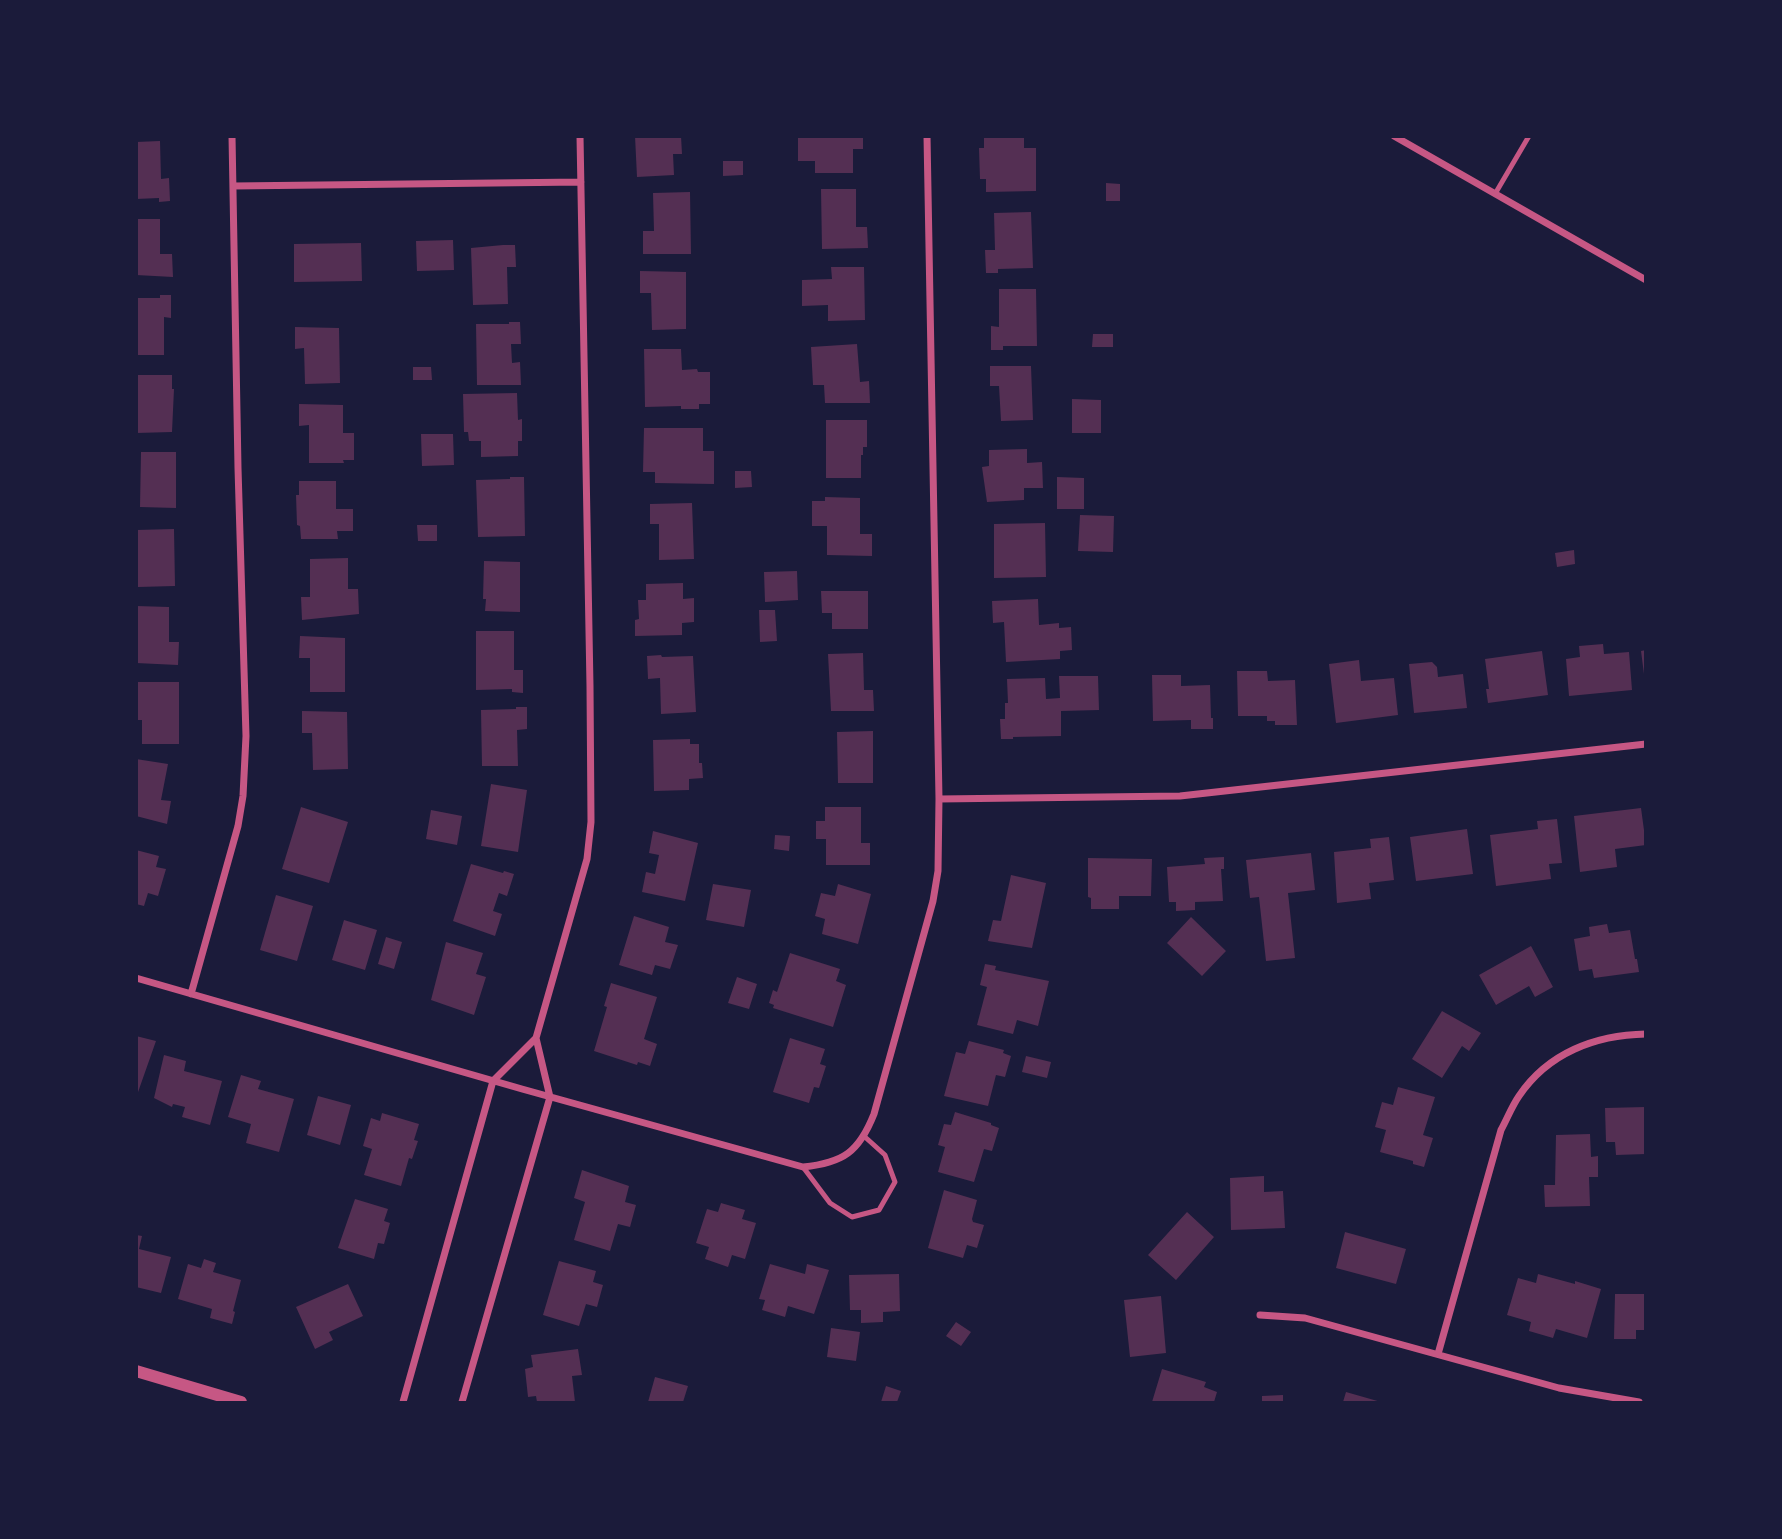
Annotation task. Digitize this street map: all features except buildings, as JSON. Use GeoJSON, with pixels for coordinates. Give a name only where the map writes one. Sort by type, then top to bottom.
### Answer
{"type":"FeatureCollection","features":[{"type":"Feature","properties":{"kind":"street"},"geometry":{"type":"LineString","coordinates":[[191,994],[238,826],[243,796],[246,736],[232,136]]}},
{"type":"Feature","properties":{"kind":"street"},"geometry":{"type":"LineString","coordinates":[[403,1402],[493,1081],[536,1038],[587,859],[591,822],[580,136]]}},
{"type":"Feature","properties":{"kind":"street"},"geometry":{"type":"LineString","coordinates":[[136,978],[803,1167],[821,1165],[853,1150],[865,1137],[874,1114],[933,901],[938,872],[927,136]]}},
{"type":"Feature","properties":{"kind":"street"},"geometry":{"type":"LineString","coordinates":[[1394,136],[1646,280]]}},
{"type":"Feature","properties":{"kind":"street"},"geometry":{"type":"LineString","coordinates":[[233,186],[581,182]]}},
{"type":"Feature","properties":{"kind":"street"},"geometry":{"type":"LineString","coordinates":[[939,799],[1180,796],[1646,744]]}},
{"type":"Feature","properties":{"kind":"street"},"geometry":{"type":"LineString","coordinates":[[1438,1354],[1502,1130],[1518,1097],[1533,1078],[1574,1048],[1601,1039],[1646,1034]]}},
{"type":"Feature","properties":{"kind":"street"},"geometry":{"type":"LineString","coordinates":[[462,1402],[550,1097],[536,1038]]}},
{"type":"Feature","properties":{"kind":"street"},"geometry":{"type":"LineString","coordinates":[[1260,1315],[1305,1318],[1559,1388],[1639,1402]]}},
{"type":"Feature","properties":{"kind":"street"},"geometry":{"type":"LineString","coordinates":[[136,1371],[241,1402]]}},
{"type":"Feature","properties":{"kind":"lane"},"geometry":{"type":"LineString","coordinates":[[1495,194],[1529,136]]}},
{"type":"Feature","properties":{"kind":"lane"},"geometry":{"type":"LineString","coordinates":[[803,1167],[830,1203],[852,1217],[878,1210],[895,1181],[885,1154],[865,1137]]}}]}
